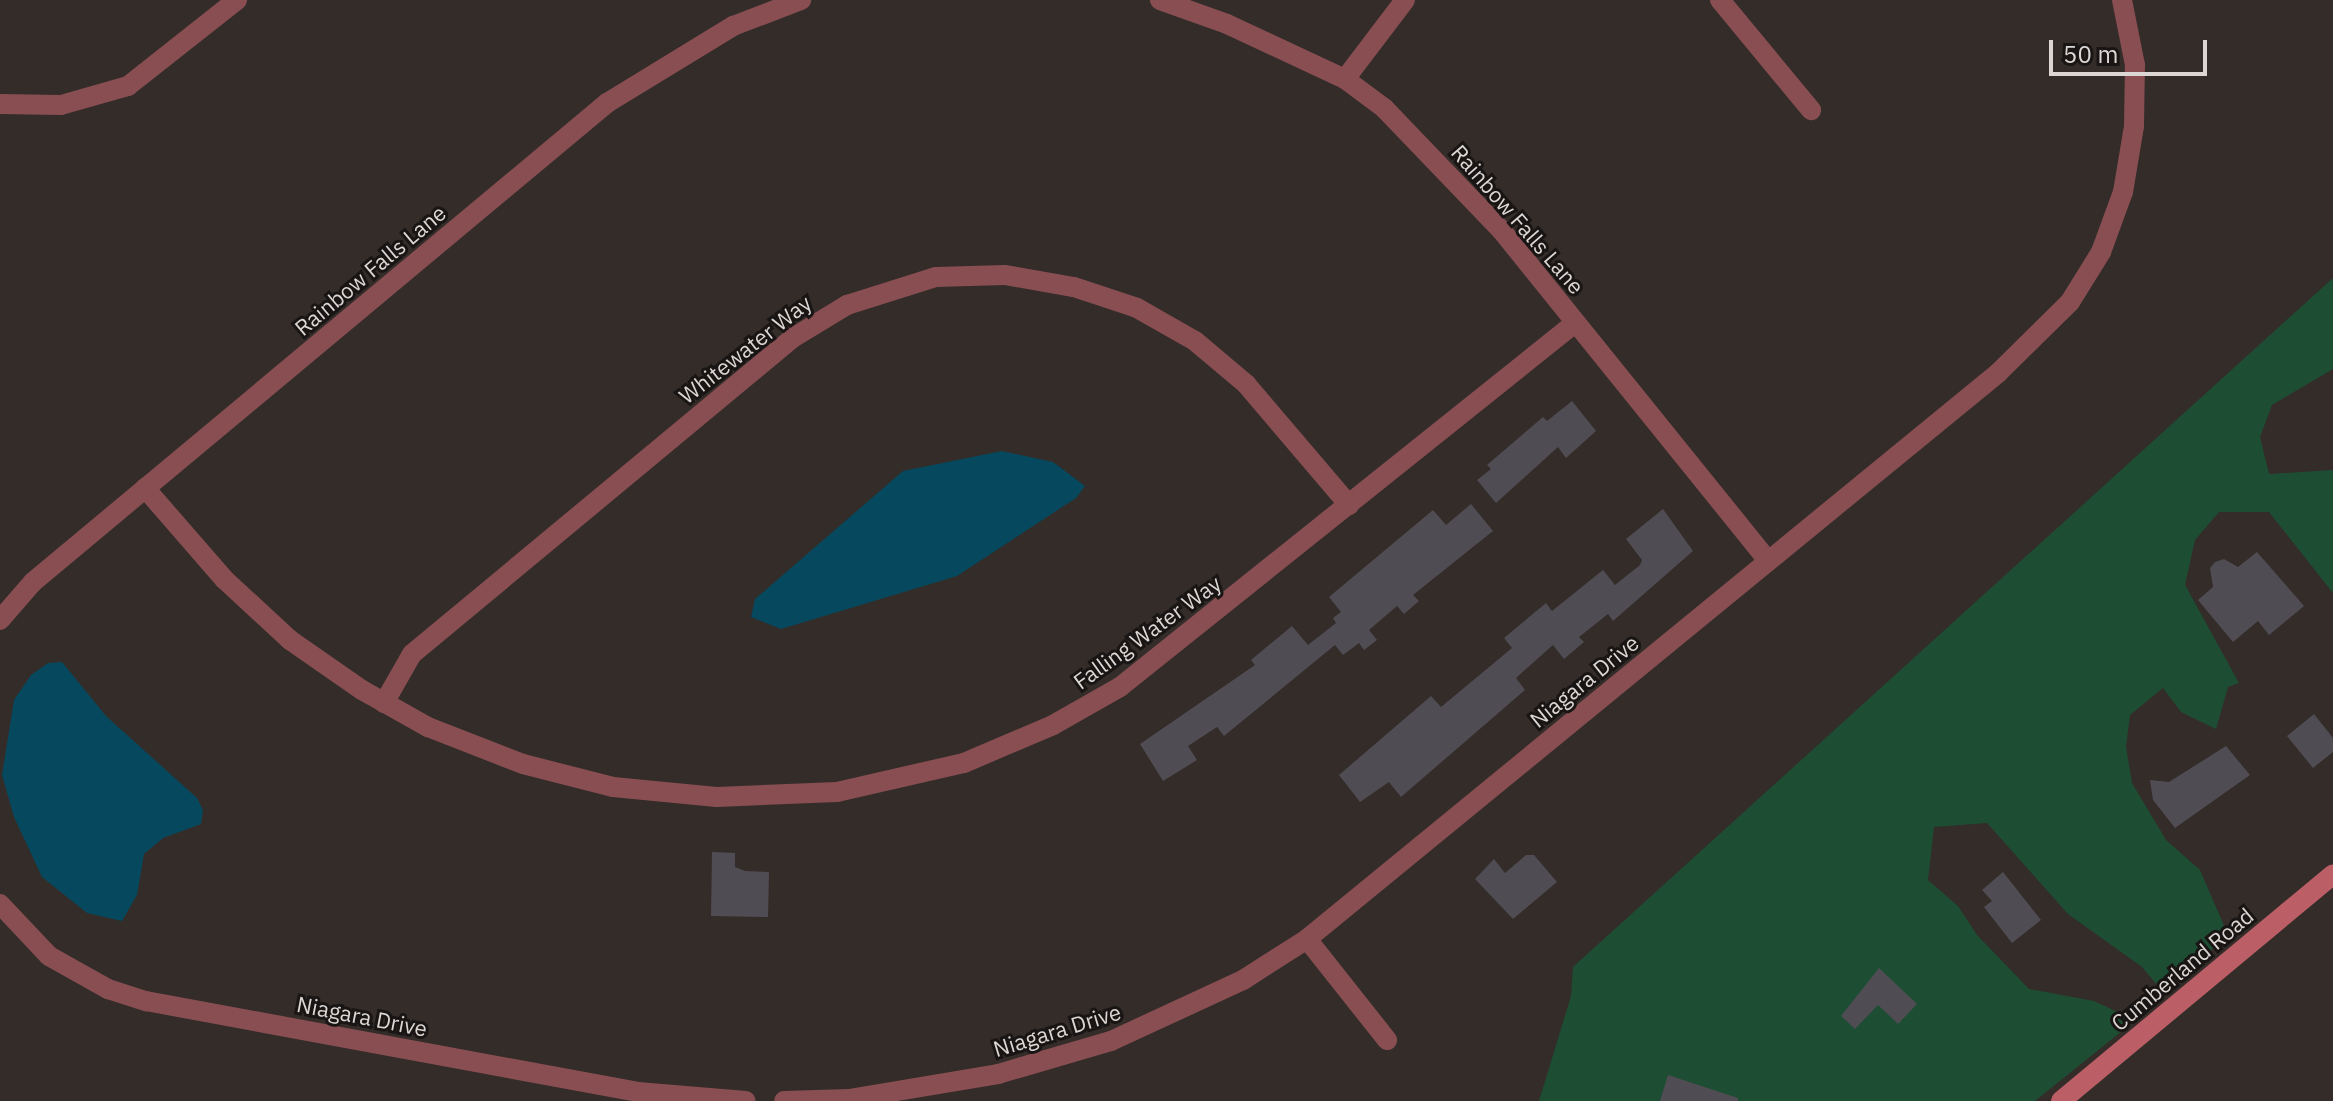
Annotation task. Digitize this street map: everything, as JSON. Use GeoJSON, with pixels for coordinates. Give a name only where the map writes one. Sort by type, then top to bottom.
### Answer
{"type":"FeatureCollection","features":[{"type":"Feature","properties":{"kind":"main road","name":"Cumberland Road"},"geometry":{"type":"LineString","coordinates":[[2061,1101],[2333,874]]}},
{"type":"Feature","properties":{"kind":"street"},"geometry":{"type":"LineString","coordinates":[[0,104],[61,105],[128,86],[237,0]]}},
{"type":"Feature","properties":{"kind":"street","name":"Rainbow Falls Lane"},"geometry":{"type":"LineString","coordinates":[[0,620],[33,582],[607,103],[733,26],[801,0]]}},
{"type":"Feature","properties":{"kind":"street","name":"Rainbow Falls Lane"},"geometry":{"type":"LineString","coordinates":[[1160,0],[1227,24],[1345,79],[1384,108],[1445,169],[1768,561]]}},
{"type":"Feature","properties":{"kind":"street"},"geometry":{"type":"LineString","coordinates":[[1345,79],[1405,0]]}},
{"type":"Feature","properties":{"kind":"street"},"geometry":{"type":"LineString","coordinates":[[1720,0],[1811,110]]}},
{"type":"Feature","properties":{"kind":"street","name":"Niagara Drive"},"geometry":{"type":"LineString","coordinates":[[784,1101],[849,1099],[951,1085],[1111,1041],[1172,1017],[1307,939],[1998,373],[2070,302],[2101,252],[2130,165],[2135,65],[2122,0]]}},
{"type":"Feature","properties":{"kind":"street","name":"Whitewater Way"},"geometry":{"type":"LineString","coordinates":[[384,703],[412,654],[791,339],[847,305],[936,277],[1005,275],[1074,287],[1137,308],[1195,341],[1246,384],[1349,505]]}},
{"type":"Feature","properties":{"kind":"street","name":"Falling Water Way"},"geometry":{"type":"LineString","coordinates":[[145,488],[254,609],[326,667],[428,727],[523,764],[613,787],[760,797],[882,784],[1000,749],[1120,687],[1575,323]]}},
{"type":"Feature","properties":{"kind":"street","name":"Niagara Drive"},"geometry":{"type":"LineString","coordinates":[[0,904],[49,956],[108,989],[146,1001],[638,1092],[746,1101]]}},
{"type":"Feature","properties":{"kind":"street"},"geometry":{"type":"LineString","coordinates":[[1307,939],[1387,1040]]}},
{"type":"Feature","properties":{"kind":"green space"},"geometry":{"type":"Polygon","coordinates":[[[2333,278],[2333,369],[2272,405],[2260,437],[2269,474],[2333,470],[2333,593],[2269,512],[2219,512],[2195,540],[2185,585],[2239,683],[2228,687],[2216,729],[2181,712],[2163,688],[2130,715],[2126,747],[2132,783],[2166,840],[2200,870],[2225,928],[2219,945],[2158,986],[2142,967],[2068,914],[1987,823],[1934,827],[1928,880],[1958,906],[1977,935],[2029,989],[2094,1001],[2126,1016],[2122,1031],[2035,1101],[1539,1101],[1571,996],[1573,967],[2333,278]]]}},
{"type":"Feature","properties":{"kind":"water"},"geometry":{"type":"Polygon","coordinates":[[[1002,451],[1053,462],[1085,486],[1076,498],[957,576],[781,629],[751,617],[755,599],[903,471],[1002,451]]]}},
{"type":"Feature","properties":{"kind":"water"},"geometry":{"type":"Polygon","coordinates":[[[62,662],[106,716],[197,798],[203,810],[201,824],[163,838],[144,854],[137,895],[122,921],[87,913],[42,877],[14,817],[2,775],[14,700],[31,675],[48,663],[62,662]]]}},
{"type":"Feature","properties":{"kind":"building"},"geometry":{"type":"Polygon","coordinates":[[[1572,401],[1596,431],[1566,458],[1558,447],[1496,503],[1477,480],[1491,469],[1487,465],[1543,417],[1547,421],[1572,401]]]}},
{"type":"Feature","properties":{"kind":"building"},"geometry":{"type":"Polygon","coordinates":[[[1471,504],[1493,531],[1413,595],[1419,601],[1404,614],[1397,606],[1369,630],[1377,640],[1364,650],[1359,643],[1343,655],[1335,645],[1224,736],[1217,727],[1188,746],[1197,760],[1163,781],[1140,744],[1255,665],[1251,660],[1292,626],[1308,645],[1336,623],[1333,618],[1341,612],[1329,597],[1433,510],[1446,525],[1471,504]]]}},
{"type":"Feature","properties":{"kind":"building"},"geometry":{"type":"Polygon","coordinates":[[[1663,509],[1693,551],[1613,621],[1608,614],[1579,637],[1584,642],[1564,659],[1553,645],[1516,678],[1525,690],[1401,797],[1389,782],[1360,802],[1339,775],[1431,696],[1441,707],[1512,648],[1504,638],[1546,603],[1552,611],[1603,570],[1615,585],[1640,565],[1642,560],[1626,539],[1663,509]]]}},
{"type":"Feature","properties":{"kind":"building"},"geometry":{"type":"Polygon","coordinates":[[[2257,552],[2304,606],[2269,635],[2258,621],[2233,642],[2198,600],[2213,587],[2210,568],[2215,562],[2224,559],[2238,567],[2257,552]]]}},
{"type":"Feature","properties":{"kind":"building"},"geometry":{"type":"Polygon","coordinates":[[[2314,714],[2333,738],[2333,752],[2313,768],[2287,736],[2314,714]]]}},
{"type":"Feature","properties":{"kind":"building"},"geometry":{"type":"Polygon","coordinates":[[[2226,746],[2250,775],[2175,828],[2153,800],[2150,780],[2169,782],[2226,746]]]}},
{"type":"Feature","properties":{"kind":"building"},"geometry":{"type":"Polygon","coordinates":[[[712,852],[735,853],[735,867],[745,871],[769,872],[768,917],[711,916],[712,852]]]}},
{"type":"Feature","properties":{"kind":"building"},"geometry":{"type":"Polygon","coordinates":[[[1526,855],[1534,855],[1557,882],[1513,919],[1475,879],[1494,859],[1505,873],[1526,855]]]}},
{"type":"Feature","properties":{"kind":"building"},"geometry":{"type":"Polygon","coordinates":[[[2003,872],[2041,920],[2012,943],[1984,907],[1992,901],[1982,890],[2003,872]]]}},
{"type":"Feature","properties":{"kind":"building"},"geometry":{"type":"Polygon","coordinates":[[[1879,968],[1917,1004],[1898,1024],[1878,1005],[1855,1029],[1841,1016],[1879,968]]]}},
{"type":"Feature","properties":{"kind":"building"},"geometry":{"type":"Polygon","coordinates":[[[1668,1075],[1738,1098],[1738,1101],[1660,1101],[1668,1075]]]}}]}
